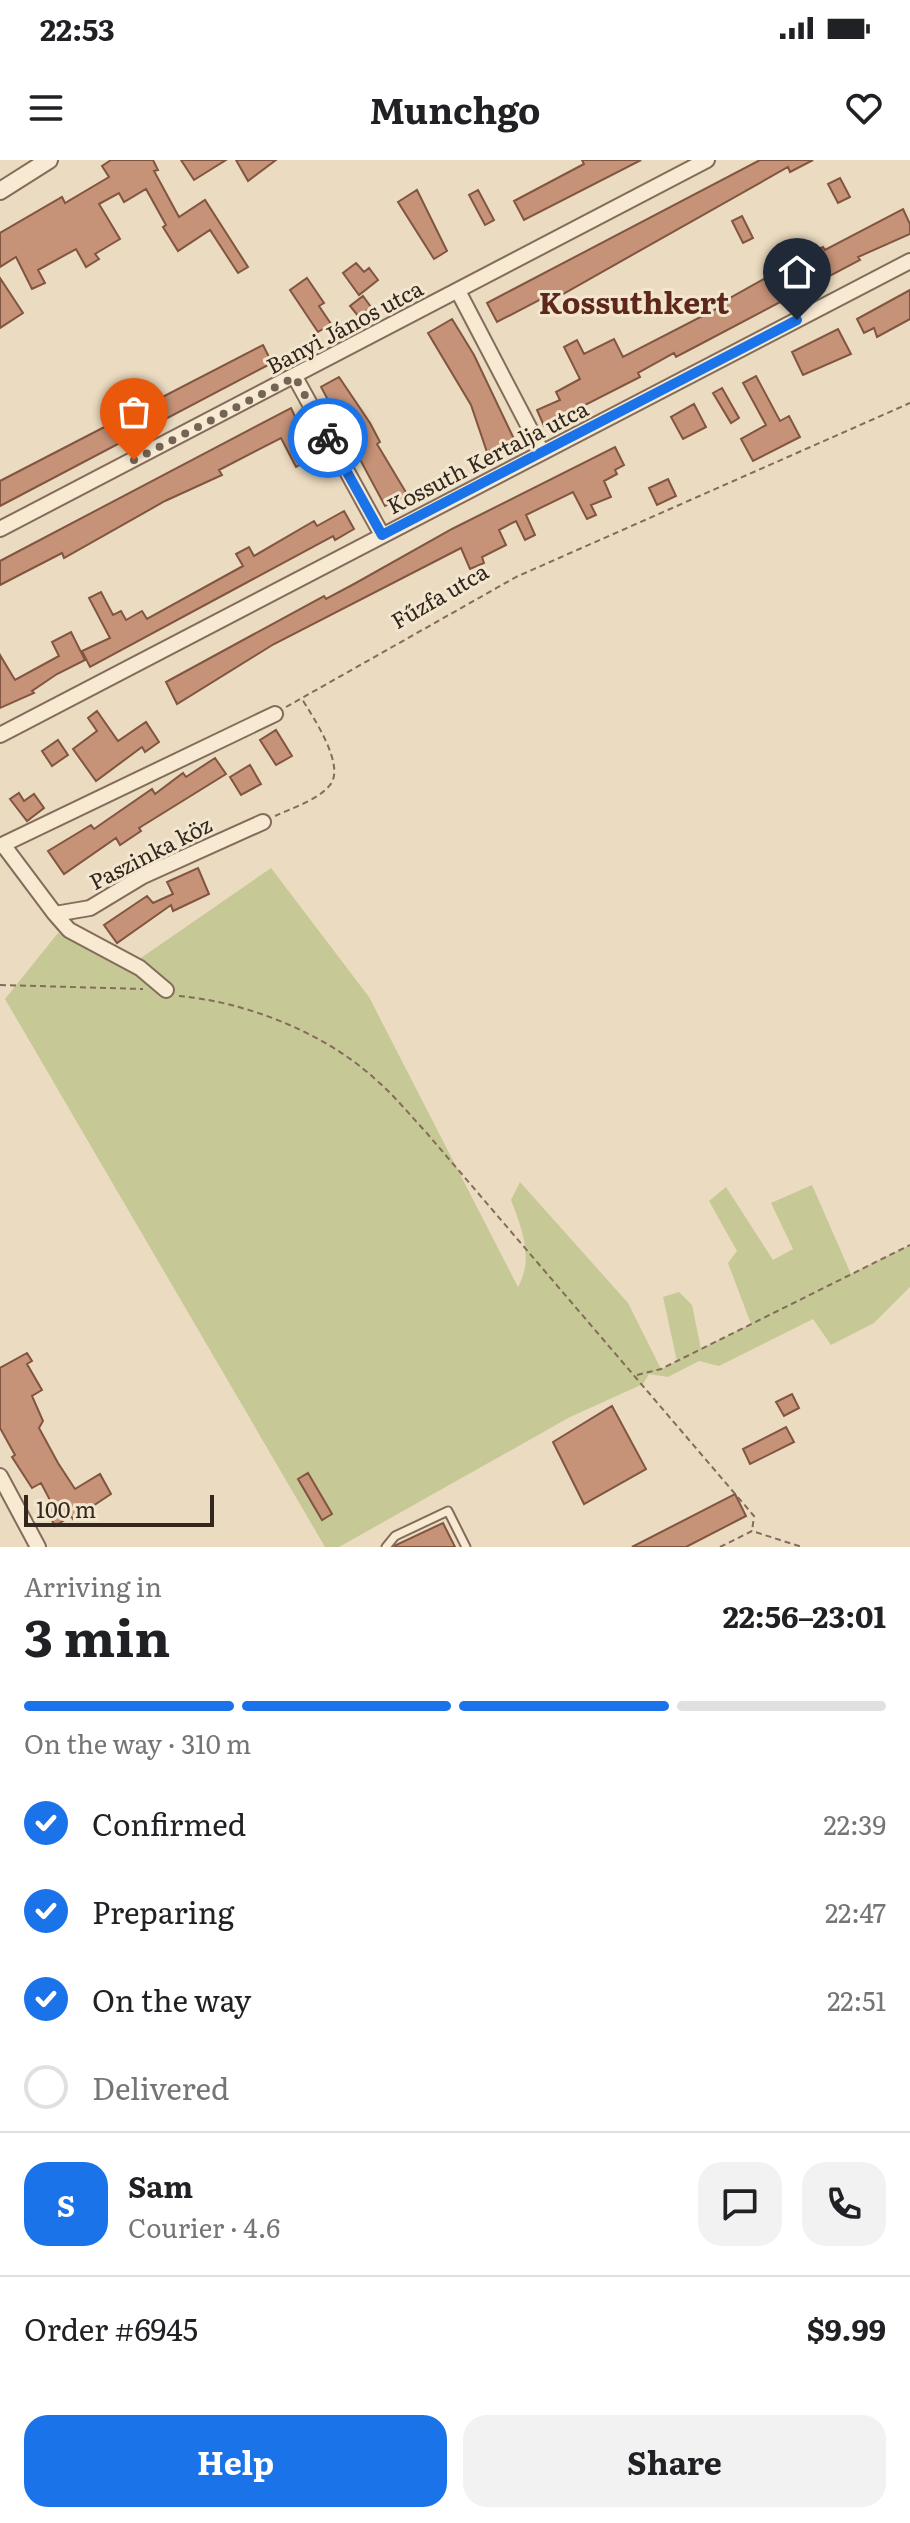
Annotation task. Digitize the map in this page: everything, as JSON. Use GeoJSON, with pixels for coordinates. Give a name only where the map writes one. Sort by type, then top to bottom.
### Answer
{"type":"FeatureCollection","features":[{"type":"Feature","properties":{"kind":"street"},"geometry":{"type":"LineString","coordinates":[[0,191],[49,160]]}},
{"type":"Feature","properties":{"kind":"street","name":"Banyi János utca"},"geometry":{"type":"LineString","coordinates":[[0,529],[707,160]]}},
{"type":"Feature","properties":{"kind":"street","name":"Kossuth Kertalja utca"},"geometry":{"type":"LineString","coordinates":[[0,735],[910,261]]}},
{"type":"Feature","properties":{"kind":"street"},"geometry":{"type":"LineString","coordinates":[[458,291],[542,452]]}},
{"type":"Feature","properties":{"kind":"street"},"geometry":{"type":"LineString","coordinates":[[295,377],[382,535]]}},
{"type":"Feature","properties":{"kind":"street"},"geometry":{"type":"LineString","coordinates":[[166,990],[140,968],[69,930],[2,846],[275,714]]}},
{"type":"Feature","properties":{"kind":"street","name":"Paszinka köz"},"geometry":{"type":"LineString","coordinates":[[55,914],[90,908],[143,876],[263,822]]}},
{"type":"Feature","properties":{"kind":"street"},"geometry":{"type":"LineString","coordinates":[[0,1476],[38,1547]]}},
{"type":"Feature","properties":{"kind":"lane"},"geometry":{"type":"LineString","coordinates":[[386,1547],[395,1536],[448,1511],[466,1547]]}},
{"type":"Feature","properties":{"kind":"path","name":"Fűzfa utca"},"geometry":{"type":"LineString","coordinates":[[275,714],[516,577],[910,403]]}},
{"type":"Feature","properties":{"kind":"path"},"geometry":{"type":"LineString","coordinates":[[263,822],[330,786],[335,776],[326,741],[302,698]]}},
{"type":"Feature","properties":{"kind":"path"},"geometry":{"type":"LineString","coordinates":[[0,985],[166,990],[171,995],[211,999],[269,1016],[351,1060],[375,1078],[636,1375],[754,1516],[752,1531]]}},
{"type":"Feature","properties":{"kind":"path"},"geometry":{"type":"LineString","coordinates":[[636,1375],[661,1369],[910,1245]]}},
{"type":"Feature","properties":{"kind":"path"},"geometry":{"type":"LineString","coordinates":[[720,1547],[752,1531],[802,1547]]}},
{"type":"Feature","properties":{"kind":"green space"},"geometry":{"type":"Polygon","coordinates":[[[271,868],[369,997],[518,1287],[526,1254],[511,1200],[520,1182],[628,1303],[661,1369],[677,1361],[663,1297],[679,1292],[692,1305],[701,1349],[751,1324],[728,1263],[737,1251],[709,1201],[726,1187],[773,1260],[793,1249],[771,1203],[812,1185],[851,1274],[910,1245],[910,1287],[874,1323],[831,1345],[813,1319],[719,1366],[699,1361],[668,1377],[649,1374],[643,1384],[570,1417],[339,1547],[325,1547],[5,999],[58,933],[125,969],[271,868]]]}},
{"type":"Feature","properties":{"kind":"building"},"geometry":{"type":"Polygon","coordinates":[[[111,160],[153,160],[158,170],[154,171],[179,217],[205,200],[248,267],[238,273],[210,230],[178,251],[146,189],[124,202],[119,193],[99,204],[120,239],[95,254],[99,259],[86,267],[76,249],[38,270],[45,283],[32,289],[16,257],[0,267],[0,233],[62,197],[65,203],[109,177],[102,166],[111,160]]]}},
{"type":"Feature","properties":{"kind":"building"},"geometry":{"type":"Polygon","coordinates":[[[181,160],[226,160],[194,180],[181,160]]]}},
{"type":"Feature","properties":{"kind":"building"},"geometry":{"type":"Polygon","coordinates":[[[236,160],[276,160],[248,181],[236,160]]]}},
{"type":"Feature","properties":{"kind":"building"},"geometry":{"type":"Polygon","coordinates":[[[582,160],[641,160],[524,220],[514,201],[584,164],[582,160]]]}},
{"type":"Feature","properties":{"kind":"building"},"geometry":{"type":"Polygon","coordinates":[[[760,160],[813,160],[790,172],[788,167],[546,303],[543,298],[497,322],[487,303],[760,160]]]}},
{"type":"Feature","properties":{"kind":"building"},"geometry":{"type":"Polygon","coordinates":[[[840,178],[850,197],[838,203],[828,184],[840,178]]]}},
{"type":"Feature","properties":{"kind":"building"},"geometry":{"type":"Polygon","coordinates":[[[417,190],[447,251],[434,259],[398,202],[417,190]]]}},
{"type":"Feature","properties":{"kind":"building"},"geometry":{"type":"Polygon","coordinates":[[[478,190],[494,220],[485,225],[469,195],[478,190]]]}},
{"type":"Feature","properties":{"kind":"building"},"geometry":{"type":"Polygon","coordinates":[[[903,209],[910,224],[910,234],[858,257],[860,260],[676,357],[674,353],[638,373],[640,377],[544,426],[537,410],[560,400],[556,392],[580,379],[564,347],[577,340],[584,354],[614,339],[623,357],[722,306],[721,303],[778,271],[776,267],[823,247],[825,250],[903,209]]]}},
{"type":"Feature","properties":{"kind":"building"},"geometry":{"type":"Polygon","coordinates":[[[742,216],[753,238],[743,243],[732,221],[742,216]]]}},
{"type":"Feature","properties":{"kind":"building"},"geometry":{"type":"Polygon","coordinates":[[[356,263],[364,272],[369,268],[378,280],[359,295],[343,273],[356,263]]]}},
{"type":"Feature","properties":{"kind":"building"},"geometry":{"type":"Polygon","coordinates":[[[0,278],[23,313],[0,328],[0,278]]]}},
{"type":"Feature","properties":{"kind":"building"},"geometry":{"type":"Polygon","coordinates":[[[307,278],[324,303],[319,306],[331,324],[318,332],[290,290],[307,278]]]}},
{"type":"Feature","properties":{"kind":"building"},"geometry":{"type":"Polygon","coordinates":[[[910,290],[910,319],[877,337],[874,328],[864,333],[857,319],[910,290]]]}},
{"type":"Feature","properties":{"kind":"building"},"geometry":{"type":"Polygon","coordinates":[[[363,296],[371,307],[359,317],[350,306],[363,296]]]}},
{"type":"Feature","properties":{"kind":"building"},"geometry":{"type":"Polygon","coordinates":[[[452,319],[474,355],[514,439],[487,452],[471,405],[428,333],[452,319]]]}},
{"type":"Feature","properties":{"kind":"building"},"geometry":{"type":"Polygon","coordinates":[[[838,329],[851,354],[803,375],[792,352],[838,329]]]}},
{"type":"Feature","properties":{"kind":"building"},"geometry":{"type":"Polygon","coordinates":[[[263,345],[272,363],[0,506],[0,481],[263,345]]]}},
{"type":"Feature","properties":{"kind":"building"},"geometry":{"type":"Polygon","coordinates":[[[756,376],[780,421],[789,416],[800,437],[753,461],[741,439],[766,425],[743,383],[756,376]]]}},
{"type":"Feature","properties":{"kind":"building"},"geometry":{"type":"Polygon","coordinates":[[[339,377],[370,423],[380,442],[377,444],[407,494],[385,506],[321,387],[339,377]]]}},
{"type":"Feature","properties":{"kind":"building"},"geometry":{"type":"Polygon","coordinates":[[[722,388],[739,418],[731,423],[713,393],[722,388]]]}},
{"type":"Feature","properties":{"kind":"building"},"geometry":{"type":"Polygon","coordinates":[[[694,404],[706,427],[683,439],[671,417],[694,404]]]}},
{"type":"Feature","properties":{"kind":"building"},"geometry":{"type":"Polygon","coordinates":[[[291,408],[314,457],[296,467],[281,438],[219,470],[222,475],[165,501],[64,558],[62,553],[0,585],[0,561],[291,408]]]}},
{"type":"Feature","properties":{"kind":"building"},"geometry":{"type":"Polygon","coordinates":[[[615,447],[624,465],[615,470],[617,474],[604,481],[611,497],[591,505],[596,515],[587,519],[573,492],[526,515],[535,535],[525,540],[516,521],[499,530],[506,545],[482,557],[484,563],[470,569],[461,548],[274,644],[177,704],[166,682],[452,529],[615,447]]]}},
{"type":"Feature","properties":{"kind":"building"},"geometry":{"type":"Polygon","coordinates":[[[668,479],[676,496],[657,505],[649,488],[668,479]]]}},
{"type":"Feature","properties":{"kind":"building"},"geometry":{"type":"Polygon","coordinates":[[[344,511],[354,529],[335,540],[333,536],[90,667],[82,651],[110,638],[89,598],[101,592],[113,615],[121,611],[126,620],[142,611],[147,619],[243,566],[236,554],[249,547],[254,556],[314,521],[317,526],[344,511]]]}},
{"type":"Feature","properties":{"kind":"building"},"geometry":{"type":"Polygon","coordinates":[[[71,632],[85,660],[57,674],[32,691],[34,693],[0,708],[0,655],[15,680],[59,656],[52,642],[71,632]]]}},
{"type":"Feature","properties":{"kind":"building"},"geometry":{"type":"Polygon","coordinates":[[[97,711],[118,741],[146,722],[159,742],[145,752],[142,747],[96,781],[73,749],[97,731],[88,718],[97,711]]]}},
{"type":"Feature","properties":{"kind":"building"},"geometry":{"type":"Polygon","coordinates":[[[276,730],[292,756],[276,765],[260,740],[276,730]]]}},
{"type":"Feature","properties":{"kind":"building"},"geometry":{"type":"Polygon","coordinates":[[[58,740],[68,755],[52,766],[42,751],[58,740]]]}},
{"type":"Feature","properties":{"kind":"building"},"geometry":{"type":"Polygon","coordinates":[[[215,758],[226,774],[139,828],[141,831],[120,845],[116,838],[64,874],[48,851],[91,825],[94,829],[152,789],[155,794],[183,773],[186,777],[215,758]]]}},
{"type":"Feature","properties":{"kind":"building"},"geometry":{"type":"Polygon","coordinates":[[[250,765],[261,784],[241,795],[230,777],[250,765]]]}},
{"type":"Feature","properties":{"kind":"building"},"geometry":{"type":"Polygon","coordinates":[[[19,793],[24,801],[34,794],[44,808],[27,821],[10,799],[19,793]]]}},
{"type":"Feature","properties":{"kind":"building"},"geometry":{"type":"Polygon","coordinates":[[[198,868],[209,894],[173,911],[171,905],[117,943],[104,925],[147,896],[153,903],[173,894],[167,882],[198,868]]]}},
{"type":"Feature","properties":{"kind":"building"},"geometry":{"type":"Polygon","coordinates":[[[27,1353],[32,1361],[27,1364],[42,1390],[32,1396],[43,1421],[39,1428],[58,1463],[75,1489],[100,1474],[111,1494],[73,1519],[71,1516],[55,1526],[44,1506],[51,1502],[41,1483],[32,1488],[12,1457],[15,1455],[0,1428],[0,1368],[27,1353]]]}},
{"type":"Feature","properties":{"kind":"building"},"geometry":{"type":"Polygon","coordinates":[[[792,1394],[799,1408],[784,1416],[776,1402],[792,1394]]]}},
{"type":"Feature","properties":{"kind":"building"},"geometry":{"type":"Polygon","coordinates":[[[612,1406],[646,1469],[584,1504],[553,1442],[612,1406]]]}},
{"type":"Feature","properties":{"kind":"building"},"geometry":{"type":"Polygon","coordinates":[[[786,1427],[794,1442],[750,1464],[743,1449],[786,1427]]]}},
{"type":"Feature","properties":{"kind":"building"},"geometry":{"type":"Polygon","coordinates":[[[308,1473],[332,1514],[322,1520],[298,1479],[308,1473]]]}},
{"type":"Feature","properties":{"kind":"building"},"geometry":{"type":"Polygon","coordinates":[[[735,1494],[746,1516],[686,1547],[632,1547],[735,1494]]]}},
{"type":"Feature","properties":{"kind":"building"},"geometry":{"type":"Polygon","coordinates":[[[443,1523],[455,1547],[394,1547],[396,1545],[443,1523]]]}},
{"type":"Feature","properties":{"kind":"way so far"},"geometry":{"type":"LineString","coordinates":[[134,460],[295,377],[328,438]]}},
{"type":"Feature","properties":{"kind":"district","name":"Kossuthkert"},"geometry":{"type":"Point","coordinates":[634,301]}},
{"type":"Feature","properties":{"kind":"route"},"geometry":{"type":"LineString","coordinates":[[328,438],[382,535],[797,320]]}}]}
